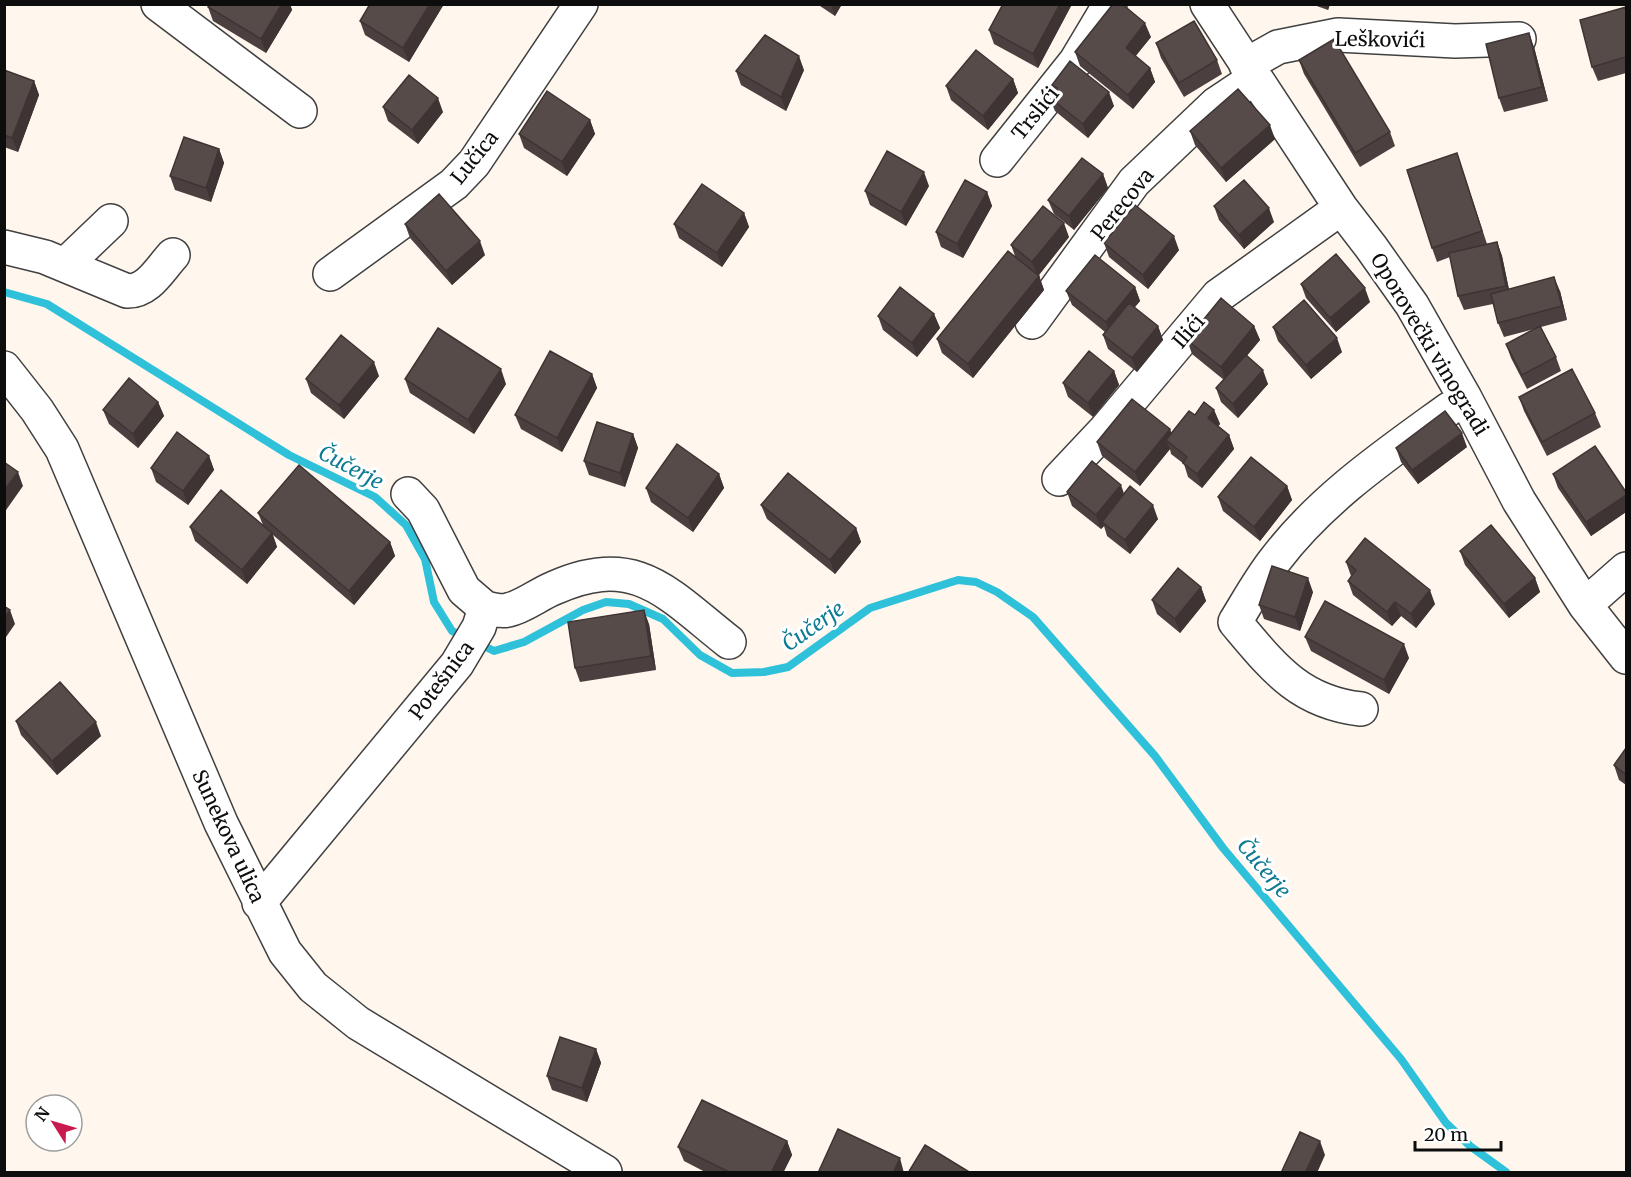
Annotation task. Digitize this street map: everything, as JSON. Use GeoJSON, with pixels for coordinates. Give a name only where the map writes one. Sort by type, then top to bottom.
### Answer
{"type":"FeatureCollection","features":[{"type":"Feature","properties":{"kind":"street"},"geometry":{"type":"LineString","coordinates":[[158,4],[300,111]]}},
{"type":"Feature","properties":{"kind":"street","name":"Lučica"},"geometry":{"type":"LineString","coordinates":[[330,274],[424,207],[461,177],[474,163],[581,4]]}},
{"type":"Feature","properties":{"kind":"street","name":"Trslići"},"geometry":{"type":"LineString","coordinates":[[997,160],[1076,61],[1110,4]]}},
{"type":"Feature","properties":{"kind":"street","name":"Oporovečki vinogradi"},"geometry":{"type":"LineString","coordinates":[[1222,11],[1250,71],[1341,208],[1412,305],[1465,398],[1519,501],[1585,604],[1626,657]]}},
{"type":"Feature","properties":{"kind":"street","name":"Leškovići"},"geometry":{"type":"LineString","coordinates":[[1250,71],[1278,47],[1338,35],[1455,41],[1519,39]]}},
{"type":"Feature","properties":{"kind":"street","name":"Perecova"},"geometry":{"type":"LineString","coordinates":[[1032,322],[1134,183],[1250,71]]}},
{"type":"Feature","properties":{"kind":"street","name":"Ilići"},"geometry":{"type":"LineString","coordinates":[[1059,479],[1106,429],[1218,296],[1341,208]]}},
{"type":"Feature","properties":{"kind":"street"},"geometry":{"type":"LineString","coordinates":[[65,265],[111,221]]}},
{"type":"Feature","properties":{"kind":"street"},"geometry":{"type":"LineString","coordinates":[[4,247],[65,265],[128,291],[137,292],[148,284],[172,255]]}},
{"type":"Feature","properties":{"kind":"street","name":"Sunekova ulica"},"geometry":{"type":"LineString","coordinates":[[4,368],[37,410],[62,449],[221,823],[285,952],[313,987],[358,1023],[605,1173]]}},
{"type":"Feature","properties":{"kind":"street"},"geometry":{"type":"LineString","coordinates":[[1361,709],[1334,706],[1300,689],[1269,662],[1235,622],[1275,560],[1303,528],[1371,466],[1465,398]]}},
{"type":"Feature","properties":{"kind":"street"},"geometry":{"type":"LineString","coordinates":[[408,494],[423,510],[464,590],[482,617],[507,611],[556,587],[598,573],[631,574],[656,584],[729,642]]}},
{"type":"Feature","properties":{"kind":"street"},"geometry":{"type":"LineString","coordinates":[[1585,604],[1626,569]]}},
{"type":"Feature","properties":{"kind":"street","name":"Potešnica"},"geometry":{"type":"LineString","coordinates":[[259,903],[457,664],[482,617]]}},
{"type":"Feature","properties":{"kind":"building"},"geometry":{"type":"Polygon","coordinates":[[[209,4],[282,4],[261,39],[208,7],[209,4]]]}},
{"type":"Feature","properties":{"kind":"building"},"geometry":{"type":"Polygon","coordinates":[[[370,4],[430,4],[403,48],[360,21],[370,4]]]}},
{"type":"Feature","properties":{"kind":"building"},"geometry":{"type":"Polygon","coordinates":[[[1003,4],[1060,4],[1033,54],[989,30],[1003,4]]]}},
{"type":"Feature","properties":{"kind":"building"},"geometry":{"type":"Polygon","coordinates":[[[1113,4],[1122,4],[1145,23],[1126,48],[1150,68],[1128,95],[1075,52],[1113,4]]]}},
{"type":"Feature","properties":{"kind":"building"},"geometry":{"type":"Polygon","coordinates":[[[1626,7],[1626,57],[1592,67],[1580,20],[1626,7]]]}},
{"type":"Feature","properties":{"kind":"building"},"geometry":{"type":"Polygon","coordinates":[[[1194,21],[1217,60],[1179,83],[1156,43],[1194,21]]]}},
{"type":"Feature","properties":{"kind":"building"},"geometry":{"type":"Polygon","coordinates":[[[1529,33],[1542,87],[1499,98],[1486,44],[1529,33]]]}},
{"type":"Feature","properties":{"kind":"building"},"geometry":{"type":"Polygon","coordinates":[[[765,35],[799,56],[781,97],[736,71],[765,35]]]}},
{"type":"Feature","properties":{"kind":"building"},"geometry":{"type":"Polygon","coordinates":[[[1334,39],[1390,132],[1355,153],[1299,60],[1334,39]]]}},
{"type":"Feature","properties":{"kind":"building"},"geometry":{"type":"Polygon","coordinates":[[[976,50],[1013,79],[983,116],[946,86],[976,50]]]}},
{"type":"Feature","properties":{"kind":"building"},"geometry":{"type":"Polygon","coordinates":[[[1070,61],[1109,92],[1083,124],[1049,97],[1057,88],[1052,85],[1070,61]]]}},
{"type":"Feature","properties":{"kind":"building"},"geometry":{"type":"Polygon","coordinates":[[[4,70],[34,81],[12,138],[4,135],[4,70]]]}},
{"type":"Feature","properties":{"kind":"building"},"geometry":{"type":"Polygon","coordinates":[[[409,75],[438,98],[412,130],[383,107],[409,75]]]}},
{"type":"Feature","properties":{"kind":"building"},"geometry":{"type":"Polygon","coordinates":[[[1238,89],[1270,125],[1221,168],[1190,131],[1238,89]]]}},
{"type":"Feature","properties":{"kind":"building"},"geometry":{"type":"Polygon","coordinates":[[[547,91],[590,120],[562,162],[519,134],[547,91]]]}},
{"type":"Feature","properties":{"kind":"building"},"geometry":{"type":"Polygon","coordinates":[[[184,137],[219,149],[206,188],[170,176],[184,137]]]}},
{"type":"Feature","properties":{"kind":"building"},"geometry":{"type":"Polygon","coordinates":[[[887,151],[924,172],[901,212],[865,191],[887,151]]]}},
{"type":"Feature","properties":{"kind":"building"},"geometry":{"type":"Polygon","coordinates":[[[1457,153],[1482,231],[1432,248],[1407,170],[1457,153]]]}},
{"type":"Feature","properties":{"kind":"building"},"geometry":{"type":"Polygon","coordinates":[[[1082,158],[1103,174],[1069,216],[1048,200],[1082,158]]]}},
{"type":"Feature","properties":{"kind":"building"},"geometry":{"type":"Polygon","coordinates":[[[965,180],[987,192],[957,244],[936,232],[965,180]]]}},
{"type":"Feature","properties":{"kind":"building"},"geometry":{"type":"Polygon","coordinates":[[[1244,180],[1269,208],[1239,235],[1214,206],[1244,180]]]}},
{"type":"Feature","properties":{"kind":"building"},"geometry":{"type":"Polygon","coordinates":[[[702,184],[744,213],[717,253],[674,224],[702,184]]]}},
{"type":"Feature","properties":{"kind":"building"},"geometry":{"type":"Polygon","coordinates":[[[439,194],[480,241],[446,271],[405,224],[439,194]]]}},
{"type":"Feature","properties":{"kind":"building"},"geometry":{"type":"Polygon","coordinates":[[[1135,205],[1174,236],[1143,275],[1104,243],[1135,205]]]}},
{"type":"Feature","properties":{"kind":"building"},"geometry":{"type":"Polygon","coordinates":[[[1043,206],[1064,223],[1032,262],[1011,245],[1043,206]]]}},
{"type":"Feature","properties":{"kind":"building"},"geometry":{"type":"Polygon","coordinates":[[[1497,242],[1506,286],[1458,296],[1449,253],[1497,242]]]}},
{"type":"Feature","properties":{"kind":"building"},"geometry":{"type":"Polygon","coordinates":[[[1008,251],[1039,276],[968,364],[937,339],[1008,251]]]}},
{"type":"Feature","properties":{"kind":"building"},"geometry":{"type":"Polygon","coordinates":[[[1336,254],[1365,288],[1330,318],[1301,284],[1336,254]]]}},
{"type":"Feature","properties":{"kind":"building"},"geometry":{"type":"Polygon","coordinates":[[[1095,255],[1135,287],[1106,322],[1066,291],[1095,255]]]}},
{"type":"Feature","properties":{"kind":"building"},"geometry":{"type":"Polygon","coordinates":[[[1554,277],[1562,306],[1498,323],[1491,294],[1554,277]]]}},
{"type":"Feature","properties":{"kind":"building"},"geometry":{"type":"Polygon","coordinates":[[[900,287],[934,314],[912,343],[878,316],[900,287]]]}},
{"type":"Feature","properties":{"kind":"building"},"geometry":{"type":"Polygon","coordinates":[[[1221,298],[1254,326],[1221,367],[1187,340],[1221,298]]]}},
{"type":"Feature","properties":{"kind":"building"},"geometry":{"type":"Polygon","coordinates":[[[1304,300],[1337,338],[1306,365],[1273,327],[1304,300]]]}},
{"type":"Feature","properties":{"kind":"building"},"geometry":{"type":"Polygon","coordinates":[[[1129,303],[1158,326],[1132,358],[1103,335],[1129,303]]]}},
{"type":"Feature","properties":{"kind":"building"},"geometry":{"type":"Polygon","coordinates":[[[1540,326],[1556,357],[1522,375],[1506,344],[1540,326]]]}},
{"type":"Feature","properties":{"kind":"building"},"geometry":{"type":"Polygon","coordinates":[[[438,328],[501,369],[468,420],[405,379],[438,328]]]}},
{"type":"Feature","properties":{"kind":"building"},"geometry":{"type":"Polygon","coordinates":[[[341,335],[374,362],[339,405],[306,379],[341,335]]]}},
{"type":"Feature","properties":{"kind":"building"},"geometry":{"type":"Polygon","coordinates":[[[550,351],[592,374],[557,438],[515,415],[550,351]]]}},
{"type":"Feature","properties":{"kind":"building"},"geometry":{"type":"Polygon","coordinates":[[[1089,351],[1114,371],[1088,403],[1063,383],[1089,351]]]}},
{"type":"Feature","properties":{"kind":"building"},"geometry":{"type":"Polygon","coordinates":[[[1246,355],[1263,370],[1233,404],[1216,388],[1246,355]]]}},
{"type":"Feature","properties":{"kind":"building"},"geometry":{"type":"Polygon","coordinates":[[[1572,369],[1595,413],[1542,442],[1519,397],[1572,369]]]}},
{"type":"Feature","properties":{"kind":"building"},"geometry":{"type":"Polygon","coordinates":[[[129,378],[158,402],[133,434],[103,410],[129,378]]]}},
{"type":"Feature","properties":{"kind":"building"},"geometry":{"type":"Polygon","coordinates":[[[1132,399],[1170,429],[1135,472],[1097,442],[1132,399]]]}},
{"type":"Feature","properties":{"kind":"building"},"geometry":{"type":"Polygon","coordinates":[[[1204,402],[1214,410],[1208,418],[1229,435],[1197,474],[1183,463],[1187,457],[1166,440],[1189,411],[1195,415],[1204,402]]]}},
{"type":"Feature","properties":{"kind":"building"},"geometry":{"type":"Polygon","coordinates":[[[1445,411],[1462,433],[1412,470],[1396,448],[1445,411]]]}},
{"type":"Feature","properties":{"kind":"building"},"geometry":{"type":"Polygon","coordinates":[[[597,422],[633,434],[620,473],[584,461],[597,422]]]}},
{"type":"Feature","properties":{"kind":"building"},"geometry":{"type":"Polygon","coordinates":[[[177,432],[209,456],[183,491],[151,468],[177,432]]]}},
{"type":"Feature","properties":{"kind":"building"},"geometry":{"type":"Polygon","coordinates":[[[677,444],[719,474],[688,518],[646,488],[677,444]]]}},
{"type":"Feature","properties":{"kind":"building"},"geometry":{"type":"Polygon","coordinates":[[[1595,446],[1626,495],[1586,522],[1553,474],[1595,446]]]}},
{"type":"Feature","properties":{"kind":"building"},"geometry":{"type":"Polygon","coordinates":[[[1251,457],[1287,486],[1254,527],[1218,497],[1251,457]]]}},
{"type":"Feature","properties":{"kind":"building"},"geometry":{"type":"Polygon","coordinates":[[[1092,461],[1121,485],[1096,515],[1067,492],[1092,461]]]}},
{"type":"Feature","properties":{"kind":"building"},"geometry":{"type":"Polygon","coordinates":[[[4,462],[18,472],[4,491],[4,462]]]}},
{"type":"Feature","properties":{"kind":"building"},"geometry":{"type":"Polygon","coordinates":[[[299,465],[390,542],[349,591],[258,513],[299,465]]]}},
{"type":"Feature","properties":{"kind":"building"},"geometry":{"type":"Polygon","coordinates":[[[788,473],[856,528],[830,560],[761,505],[788,473]]]}},
{"type":"Feature","properties":{"kind":"building"},"geometry":{"type":"Polygon","coordinates":[[[1130,486],[1153,505],[1125,540],[1102,522],[1130,486]]]}},
{"type":"Feature","properties":{"kind":"building"},"geometry":{"type":"Polygon","coordinates":[[[221,490],[272,533],[242,570],[190,527],[221,490]]]}},
{"type":"Feature","properties":{"kind":"building"},"geometry":{"type":"Polygon","coordinates":[[[1491,525],[1535,578],[1504,604],[1460,551],[1491,525]]]}},
{"type":"Feature","properties":{"kind":"building"},"geometry":{"type":"Polygon","coordinates":[[[1365,538],[1430,590],[1411,614],[1395,602],[1387,612],[1348,581],[1356,570],[1346,562],[1365,538]]]}},
{"type":"Feature","properties":{"kind":"building"},"geometry":{"type":"Polygon","coordinates":[[[1272,566],[1308,578],[1295,617],[1259,605],[1272,566]]]}},
{"type":"Feature","properties":{"kind":"building"},"geometry":{"type":"Polygon","coordinates":[[[1178,568],[1201,587],[1175,619],[1152,600],[1178,568]]]}},
{"type":"Feature","properties":{"kind":"building"},"geometry":{"type":"Polygon","coordinates":[[[1325,601],[1404,644],[1384,680],[1305,637],[1325,601]]]}},
{"type":"Feature","properties":{"kind":"building"},"geometry":{"type":"Polygon","coordinates":[[[4,606],[10,610],[4,619],[4,606]]]}},
{"type":"Feature","properties":{"kind":"building"},"geometry":{"type":"Polygon","coordinates":[[[644,610],[651,656],[575,668],[568,622],[644,610]]]}},
{"type":"Feature","properties":{"kind":"building"},"geometry":{"type":"Polygon","coordinates":[[[60,682],[96,722],[52,761],[16,721],[60,682]]]}},
{"type":"Feature","properties":{"kind":"building"},"geometry":{"type":"Polygon","coordinates":[[[1626,748],[1626,775],[1614,765],[1626,748]]]}},
{"type":"Feature","properties":{"kind":"building"},"geometry":{"type":"Polygon","coordinates":[[[560,1037],[596,1049],[582,1088],[547,1076],[560,1037]]]}},
{"type":"Feature","properties":{"kind":"building"},"geometry":{"type":"Polygon","coordinates":[[[702,1100],[787,1141],[771,1173],[731,1173],[678,1147],[702,1100]]]}},
{"type":"Feature","properties":{"kind":"building"},"geometry":{"type":"Polygon","coordinates":[[[838,1129],[900,1158],[893,1173],[818,1173],[838,1129]]]}},
{"type":"Feature","properties":{"kind":"building"},"geometry":{"type":"Polygon","coordinates":[[[1300,1132],[1320,1141],[1305,1173],[1281,1173],[1300,1132]]]}},
{"type":"Feature","properties":{"kind":"building"},"geometry":{"type":"Polygon","coordinates":[[[925,1145],[971,1173],[908,1173],[925,1145]]]}},
{"type":"Feature","properties":{"kind":"waterway","name":"Čučerje"},"geometry":{"type":"LineString","coordinates":[[4,292],[47,304],[289,455],[375,497],[406,525],[425,559],[434,602],[452,631],[466,638]]}},
{"type":"Feature","properties":{"kind":"waterway","name":"Čučerje"},"geometry":{"type":"LineString","coordinates":[[478,643],[494,651],[524,642],[583,610],[606,602],[629,604],[663,619],[700,655],[732,673],[764,672],[788,667],[870,608],[958,580],[976,582],[997,592],[1033,617],[1155,756],[1223,848],[1401,1059],[1446,1123],[1470,1146],[1506,1172]]}}]}
